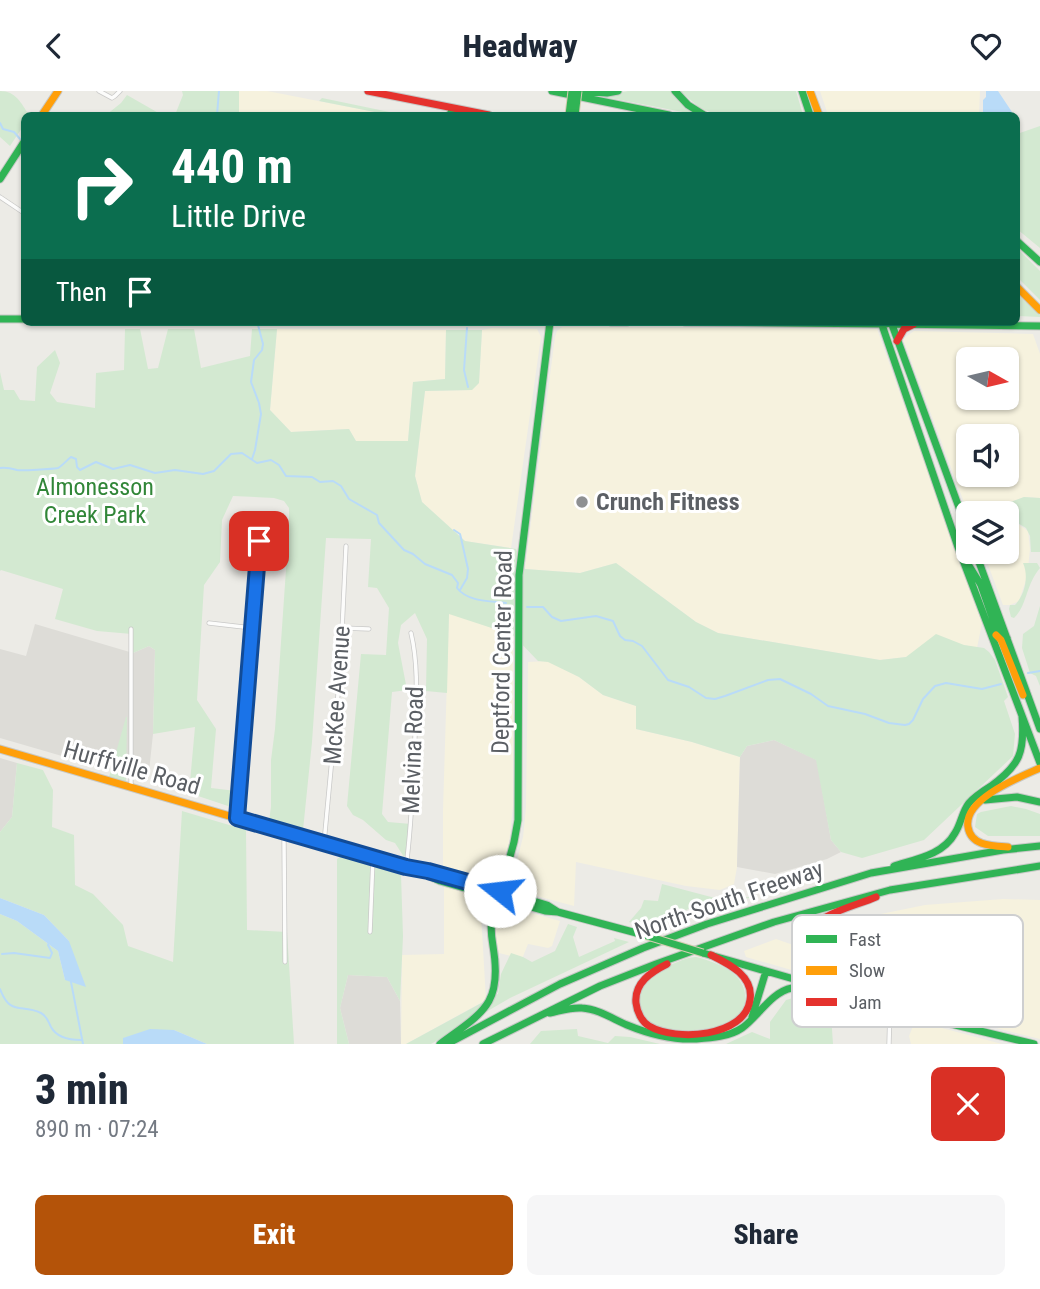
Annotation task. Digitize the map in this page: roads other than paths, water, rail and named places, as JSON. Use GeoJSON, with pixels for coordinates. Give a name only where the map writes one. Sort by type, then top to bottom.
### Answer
{"type":"FeatureCollection","features":[{"type":"Feature","properties":{"kind":"main road"},"geometry":{"type":"LineString","coordinates":[[44,112],[58,91]]}},
{"type":"Feature","properties":{"kind":"main road"},"geometry":{"type":"LineString","coordinates":[[368,91],[474,112]]}},
{"type":"Feature","properties":{"kind":"main road"},"geometry":{"type":"LineString","coordinates":[[552,91],[654,112]]}},
{"type":"Feature","properties":{"kind":"main road"},"geometry":{"type":"LineString","coordinates":[[569,112],[572,91]]}},
{"type":"Feature","properties":{"kind":"main road"},"geometry":{"type":"LineString","coordinates":[[576,112],[579,91],[618,91]]}},
{"type":"Feature","properties":{"kind":"main road"},"geometry":{"type":"LineString","coordinates":[[675,91],[680,99],[699,112]]}},
{"type":"Feature","properties":{"kind":"main road"},"geometry":{"type":"LineString","coordinates":[[802,91],[809,112]]}},
{"type":"Feature","properties":{"kind":"main road"},"geometry":{"type":"LineString","coordinates":[[810,91],[818,112]]}},
{"type":"Feature","properties":{"kind":"main road"},"geometry":{"type":"LineString","coordinates":[[382,94],[452,112]]}},
{"type":"Feature","properties":{"kind":"main road"},"geometry":{"type":"LineString","coordinates":[[0,179],[21,147]]}},
{"type":"Feature","properties":{"kind":"main road"},"geometry":{"type":"LineString","coordinates":[[1020,244],[1040,262]]}},
{"type":"Feature","properties":{"kind":"main road"},"geometry":{"type":"LineString","coordinates":[[1020,290],[1040,310]]}},
{"type":"Feature","properties":{"kind":"main road"},"geometry":{"type":"LineString","coordinates":[[0,319],[21,319]]}},
{"type":"Feature","properties":{"kind":"main road"},"geometry":{"type":"LineString","coordinates":[[1020,325],[1040,326]]}},
{"type":"Feature","properties":{"kind":"main road","name":"Deptford Center Road"},"geometry":{"type":"LineString","coordinates":[[440,1044],[479,1013],[494,994],[496,985],[490,923],[492,905],[499,894],[518,820],[519,575],[550,326]]}},
{"type":"Feature","properties":{"kind":"main road"},"geometry":{"type":"LineString","coordinates":[[887,326],[956,541]]}},
{"type":"Feature","properties":{"kind":"main road"},"geometry":{"type":"LineString","coordinates":[[888,326],[897,341],[956,501]]}},
{"type":"Feature","properties":{"kind":"main road"},"geometry":{"type":"LineString","coordinates":[[897,341],[904,329],[910,326]]}},
{"type":"Feature","properties":{"kind":"main road"},"geometry":{"type":"LineString","coordinates":[[965,564],[1040,766],[981,801],[967,818],[967,829],[972,837],[992,846],[1040,846]]}},
{"type":"Feature","properties":{"kind":"main road"},"geometry":{"type":"LineString","coordinates":[[968,564],[981,585],[997,631],[1007,638]]}},
{"type":"Feature","properties":{"kind":"main road"},"geometry":{"type":"LineString","coordinates":[[980,564],[1040,729]]}},
{"type":"Feature","properties":{"kind":"main road"},"geometry":{"type":"LineString","coordinates":[[991,633],[1001,640],[1019,688],[1033,712]]}},
{"type":"Feature","properties":{"kind":"main road"},"geometry":{"type":"LineString","coordinates":[[871,873],[927,856],[947,844],[956,833],[967,806],[1002,779],[1018,761],[1024,743],[1022,716]]}},
{"type":"Feature","properties":{"kind":"main road","name":"Hurffville Road"},"geometry":{"type":"LineString","coordinates":[[0,749],[416,869],[440,881],[499,894],[545,911],[558,912],[792,979]]}},
{"type":"Feature","properties":{"kind":"main road"},"geometry":{"type":"LineString","coordinates":[[981,801],[1017,797],[1040,802]]}},
{"type":"Feature","properties":{"kind":"main road","name":"North-South Freeway"},"geometry":{"type":"LineString","coordinates":[[447,1044],[560,984],[643,949],[752,909],[871,873],[1040,846]]}},
{"type":"Feature","properties":{"kind":"main road","name":"North-South Freeway"},"geometry":{"type":"LineString","coordinates":[[799,915],[890,890],[1040,866]]}},
{"type":"Feature","properties":{"kind":"main road"},"geometry":{"type":"LineString","coordinates":[[833,915],[890,890]]}},
{"type":"Feature","properties":{"kind":"main road","name":"North-South Freeway"},"geometry":{"type":"LineString","coordinates":[[483,1044],[600,986],[792,917]]}},
{"type":"Feature","properties":{"kind":"main road"},"geometry":{"type":"LineString","coordinates":[[690,952],[656,969],[640,984],[636,991],[636,1009],[648,1025],[676,1033],[704,1033],[730,1027],[742,1021],[749,1011],[751,1001],[748,983],[734,968],[707,954]]}},
{"type":"Feature","properties":{"kind":"main road"},"geometry":{"type":"LineString","coordinates":[[750,1020],[766,971]]}},
{"type":"Feature","properties":{"kind":"main road"},"geometry":{"type":"LineString","coordinates":[[543,1014],[579,1008],[660,1037],[698,1039],[724,1035],[742,1028],[781,992],[792,988]]}},
{"type":"Feature","properties":{"kind":"main road","name":"Hurffville Road"},"geometry":{"type":"LineString","coordinates":[[961,1027],[1034,1044]]}},
{"type":"Feature","properties":{"kind":"street"},"geometry":{"type":"LineString","coordinates":[[99,91],[112,98],[120,91]]}},
{"type":"Feature","properties":{"kind":"street"},"geometry":{"type":"LineString","coordinates":[[0,197],[21,211]]}},
{"type":"Feature","properties":{"kind":"street"},"geometry":{"type":"LineString","coordinates":[[237,818],[261,516]]}},
{"type":"Feature","properties":{"kind":"street","name":"McKee Avenue"},"geometry":{"type":"LineString","coordinates":[[324,843],[340,673],[346,546]]}},
{"type":"Feature","properties":{"kind":"street"},"geometry":{"type":"LineString","coordinates":[[209,624],[252,628]]}},
{"type":"Feature","properties":{"kind":"street"},"geometry":{"type":"LineString","coordinates":[[343,628],[369,629]]}},
{"type":"Feature","properties":{"kind":"street"},"geometry":{"type":"LineString","coordinates":[[131,629],[131,788]]}},
{"type":"Feature","properties":{"kind":"street","name":"Melvina Road"},"geometry":{"type":"LineString","coordinates":[[406,867],[412,803],[416,696],[415,653],[411,633]]}},
{"type":"Feature","properties":{"kind":"street"},"geometry":{"type":"LineString","coordinates":[[285,832],[285,962]]}},
{"type":"Feature","properties":{"kind":"street"},"geometry":{"type":"LineString","coordinates":[[370,932],[373,858]]}},
{"type":"Feature","properties":{"kind":"water"},"geometry":{"type":"Polygon","coordinates":[[[986,91],[998,91],[1012,112],[983,112],[983,100],[986,91]]]}},
{"type":"Feature","properties":{"kind":"water"},"geometry":{"type":"Polygon","coordinates":[[[0,898],[44,915],[69,941],[86,987],[65,980],[58,951],[17,921],[0,914],[0,898]]]}},
{"type":"Feature","properties":{"kind":"water"},"geometry":{"type":"Polygon","coordinates":[[[150,1029],[174,1030],[207,1044],[123,1044],[123,1038],[150,1029]]]}},
{"type":"Feature","properties":{"kind":"waterway"},"geometry":{"type":"LineString","coordinates":[[217,112],[219,91]]}},
{"type":"Feature","properties":{"kind":"waterway"},"geometry":{"type":"LineString","coordinates":[[0,123],[3,129],[14,132],[20,139]]}},
{"type":"Feature","properties":{"kind":"waterway"},"geometry":{"type":"LineString","coordinates":[[252,459],[261,414],[251,382],[254,360],[263,344],[258,326]]}},
{"type":"Feature","properties":{"kind":"waterway"},"geometry":{"type":"LineString","coordinates":[[467,328],[464,370],[468,387]]}},
{"type":"Feature","properties":{"kind":"waterway"},"geometry":{"type":"LineString","coordinates":[[0,468],[58,468],[71,457],[76,459],[80,470],[96,462],[113,469],[130,465],[155,473],[175,470],[203,474],[214,471],[231,454],[242,453],[257,463],[271,460],[279,465],[286,476],[312,477],[320,482],[333,481],[341,486],[349,499],[377,515],[379,523],[404,550],[425,564],[452,575],[462,593],[480,600],[506,603]]}},
{"type":"Feature","properties":{"kind":"waterway"},"geometry":{"type":"LineString","coordinates":[[454,530],[460,534],[468,569],[467,578],[460,590]]}},
{"type":"Feature","properties":{"kind":"waterway"},"geometry":{"type":"LineString","coordinates":[[527,607],[543,607],[552,617],[561,621],[596,616],[613,621],[620,636],[642,646],[668,680],[689,687],[706,698],[715,699],[768,680],[780,679],[811,694],[828,706],[905,725],[913,720],[923,699],[935,686],[946,683],[982,689],[1001,684]]}},
{"type":"Feature","properties":{"kind":"waterway"},"geometry":{"type":"LineString","coordinates":[[1028,673],[1040,671]]}},
{"type":"Feature","properties":{"kind":"waterway"},"geometry":{"type":"LineString","coordinates":[[2,954],[50,958],[52,953],[49,942]]}},
{"type":"Feature","properties":{"kind":"waterway"},"geometry":{"type":"LineString","coordinates":[[71,982],[83,1044]]}},
{"type":"Feature","properties":{"kind":"waterway"},"geometry":{"type":"LineString","coordinates":[[0,989],[4,998],[13,1006],[41,1013],[60,1036],[81,1040]]}},
{"type":"Feature","properties":{"kind":"place","name":"Crunch Fitness"},"geometry":{"type":"Point","coordinates":[582,502]}},
{"type":"Feature","properties":{"kind":"park label","name":"Almonesson Creek Park"},"geometry":{"type":"Point","coordinates":[95,501]}}]}
